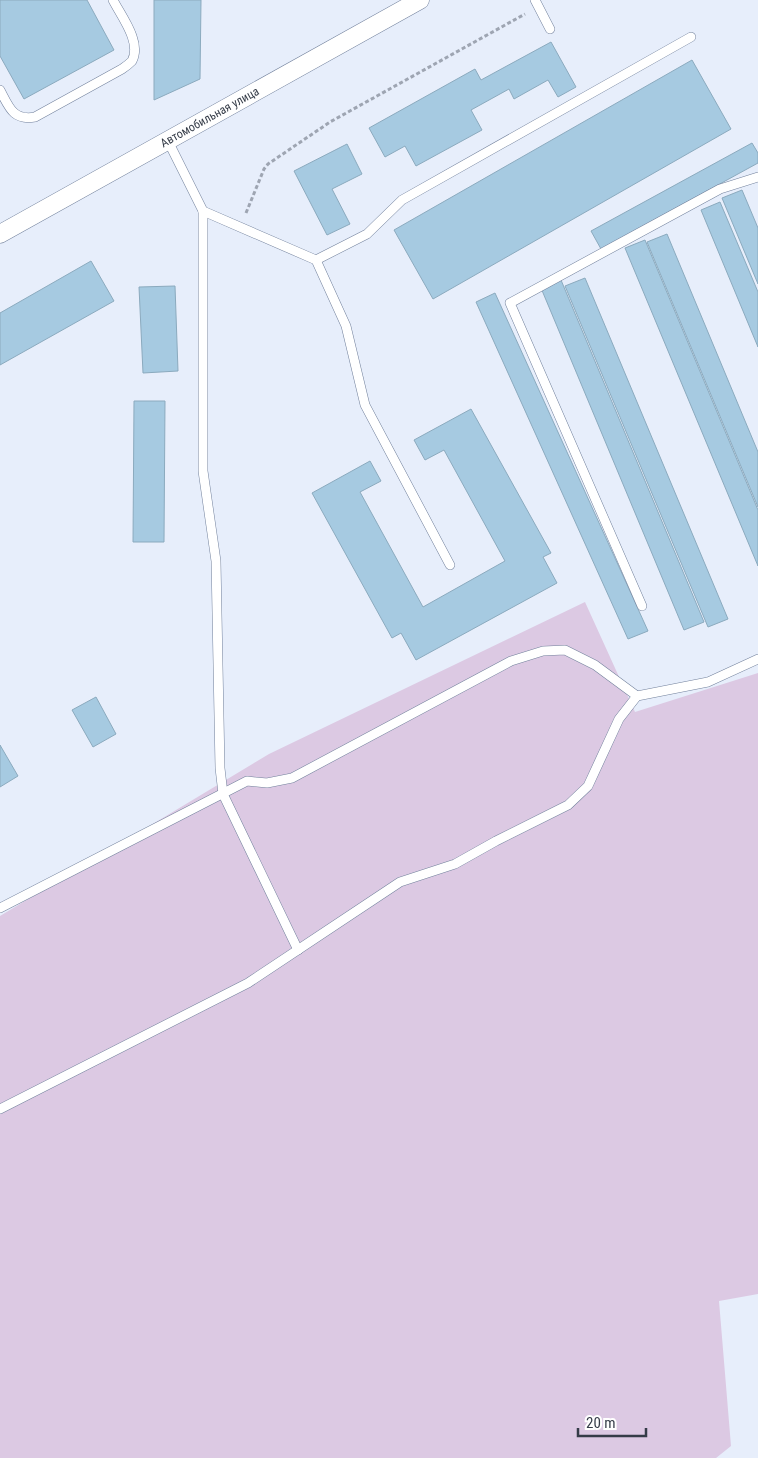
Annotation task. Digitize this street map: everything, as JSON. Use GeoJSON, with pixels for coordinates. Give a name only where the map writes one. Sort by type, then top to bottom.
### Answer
{"type":"FeatureCollection","features":[{"type":"Feature","properties":{"kind":"street","name":"Автомобильная улица"},"geometry":{"type":"LineString","coordinates":[[0,234],[420,0]]}},
{"type":"Feature","properties":{"kind":"lane"},"geometry":{"type":"LineString","coordinates":[[0,90],[17,116],[26,119],[122,69],[132,60],[135,46],[131,32],[113,0]]}},
{"type":"Feature","properties":{"kind":"lane"},"geometry":{"type":"LineString","coordinates":[[536,3],[550,29]]}},
{"type":"Feature","properties":{"kind":"lane"},"geometry":{"type":"LineString","coordinates":[[316,260],[367,234],[402,200],[691,37]]}},
{"type":"Feature","properties":{"kind":"lane"},"geometry":{"type":"LineString","coordinates":[[168,141],[203,211],[203,471],[216,561],[220,768],[223,794],[298,950]]}},
{"type":"Feature","properties":{"kind":"lane"},"geometry":{"type":"LineString","coordinates":[[642,606],[510,303],[720,189],[758,177]]}},
{"type":"Feature","properties":{"kind":"lane"},"geometry":{"type":"LineString","coordinates":[[203,211],[316,260],[346,326],[365,405],[450,565]]}},
{"type":"Feature","properties":{"kind":"lane"},"geometry":{"type":"LineString","coordinates":[[0,908],[247,782],[267,783],[292,778],[511,661],[543,651],[565,650],[595,665],[636,696]]}},
{"type":"Feature","properties":{"kind":"lane"},"geometry":{"type":"LineString","coordinates":[[0,1109],[248,983],[400,882],[455,864],[496,840],[568,805],[588,786],[619,719],[636,696],[708,682],[758,659]]}},
{"type":"Feature","properties":{"kind":"path"},"geometry":{"type":"LineString","coordinates":[[241,227],[264,169],[268,164],[330,122],[536,3]]}},
{"type":"Feature","properties":{"kind":"shaded area"},"geometry":{"type":"Polygon","coordinates":[[[585,602],[635,712],[758,673],[758,1294],[719,1301],[731,1446],[716,1458],[0,1458],[0,916],[269,754],[585,602]]]}},
{"type":"Feature","properties":{"kind":"building"},"geometry":{"type":"Polygon","coordinates":[[[0,0],[87,0],[114,50],[24,99],[0,56],[0,0]]]}},
{"type":"Feature","properties":{"kind":"building"},"geometry":{"type":"Polygon","coordinates":[[[154,0],[201,0],[200,79],[154,100],[154,0]]]}},
{"type":"Feature","properties":{"kind":"building"},"geometry":{"type":"Polygon","coordinates":[[[551,42],[576,87],[558,97],[548,80],[514,99],[509,89],[471,110],[482,130],[416,166],[405,146],[385,157],[369,128],[475,69],[481,80],[551,42]]]}},
{"type":"Feature","properties":{"kind":"building"},"geometry":{"type":"Polygon","coordinates":[[[692,60],[731,129],[433,299],[394,230],[692,60]]]}},
{"type":"Feature","properties":{"kind":"building"},"geometry":{"type":"Polygon","coordinates":[[[752,143],[758,153],[758,163],[601,249],[591,231],[752,143]]]}},
{"type":"Feature","properties":{"kind":"building"},"geometry":{"type":"Polygon","coordinates":[[[347,144],[362,174],[332,189],[350,224],[327,235],[294,171],[347,144]]]}},
{"type":"Feature","properties":{"kind":"building"},"geometry":{"type":"Polygon","coordinates":[[[742,190],[758,228],[758,284],[722,198],[742,190]]]}},
{"type":"Feature","properties":{"kind":"building"},"geometry":{"type":"Polygon","coordinates":[[[720,202],[758,292],[758,347],[701,210],[720,202]]]}},
{"type":"Feature","properties":{"kind":"building"},"geometry":{"type":"Polygon","coordinates":[[[667,234],[758,452],[758,507],[647,242],[667,234]]]}},
{"type":"Feature","properties":{"kind":"building"},"geometry":{"type":"Polygon","coordinates":[[[645,240],[758,510],[758,566],[625,248],[645,240]]]}},
{"type":"Feature","properties":{"kind":"building"},"geometry":{"type":"Polygon","coordinates":[[[91,261],[114,301],[0,365],[0,313],[91,261]]]}},
{"type":"Feature","properties":{"kind":"building"},"geometry":{"type":"Polygon","coordinates":[[[585,278],[728,619],[708,627],[565,286],[585,278]]]}},
{"type":"Feature","properties":{"kind":"building"},"geometry":{"type":"Polygon","coordinates":[[[561,280],[704,622],[684,630],[541,288],[561,280]]]}},
{"type":"Feature","properties":{"kind":"building"},"geometry":{"type":"Polygon","coordinates":[[[175,286],[178,371],[143,373],[139,287],[175,286]]]}},
{"type":"Feature","properties":{"kind":"building"},"geometry":{"type":"Polygon","coordinates":[[[495,293],[648,631],[628,639],[476,302],[495,293]]]}},
{"type":"Feature","properties":{"kind":"building"},"geometry":{"type":"Polygon","coordinates":[[[134,401],[165,401],[164,542],[133,542],[134,401]]]}},
{"type":"Feature","properties":{"kind":"building"},"geometry":{"type":"Polygon","coordinates":[[[471,409],[551,553],[543,557],[557,583],[416,660],[401,633],[392,638],[312,493],[370,461],[381,481],[360,492],[423,607],[505,561],[444,450],[425,460],[414,440],[471,409]]]}},
{"type":"Feature","properties":{"kind":"building"},"geometry":{"type":"Polygon","coordinates":[[[96,697],[116,734],[93,747],[72,710],[96,697]]]}},
{"type":"Feature","properties":{"kind":"building"},"geometry":{"type":"Polygon","coordinates":[[[0,745],[18,776],[0,787],[0,745]]]}}]}
